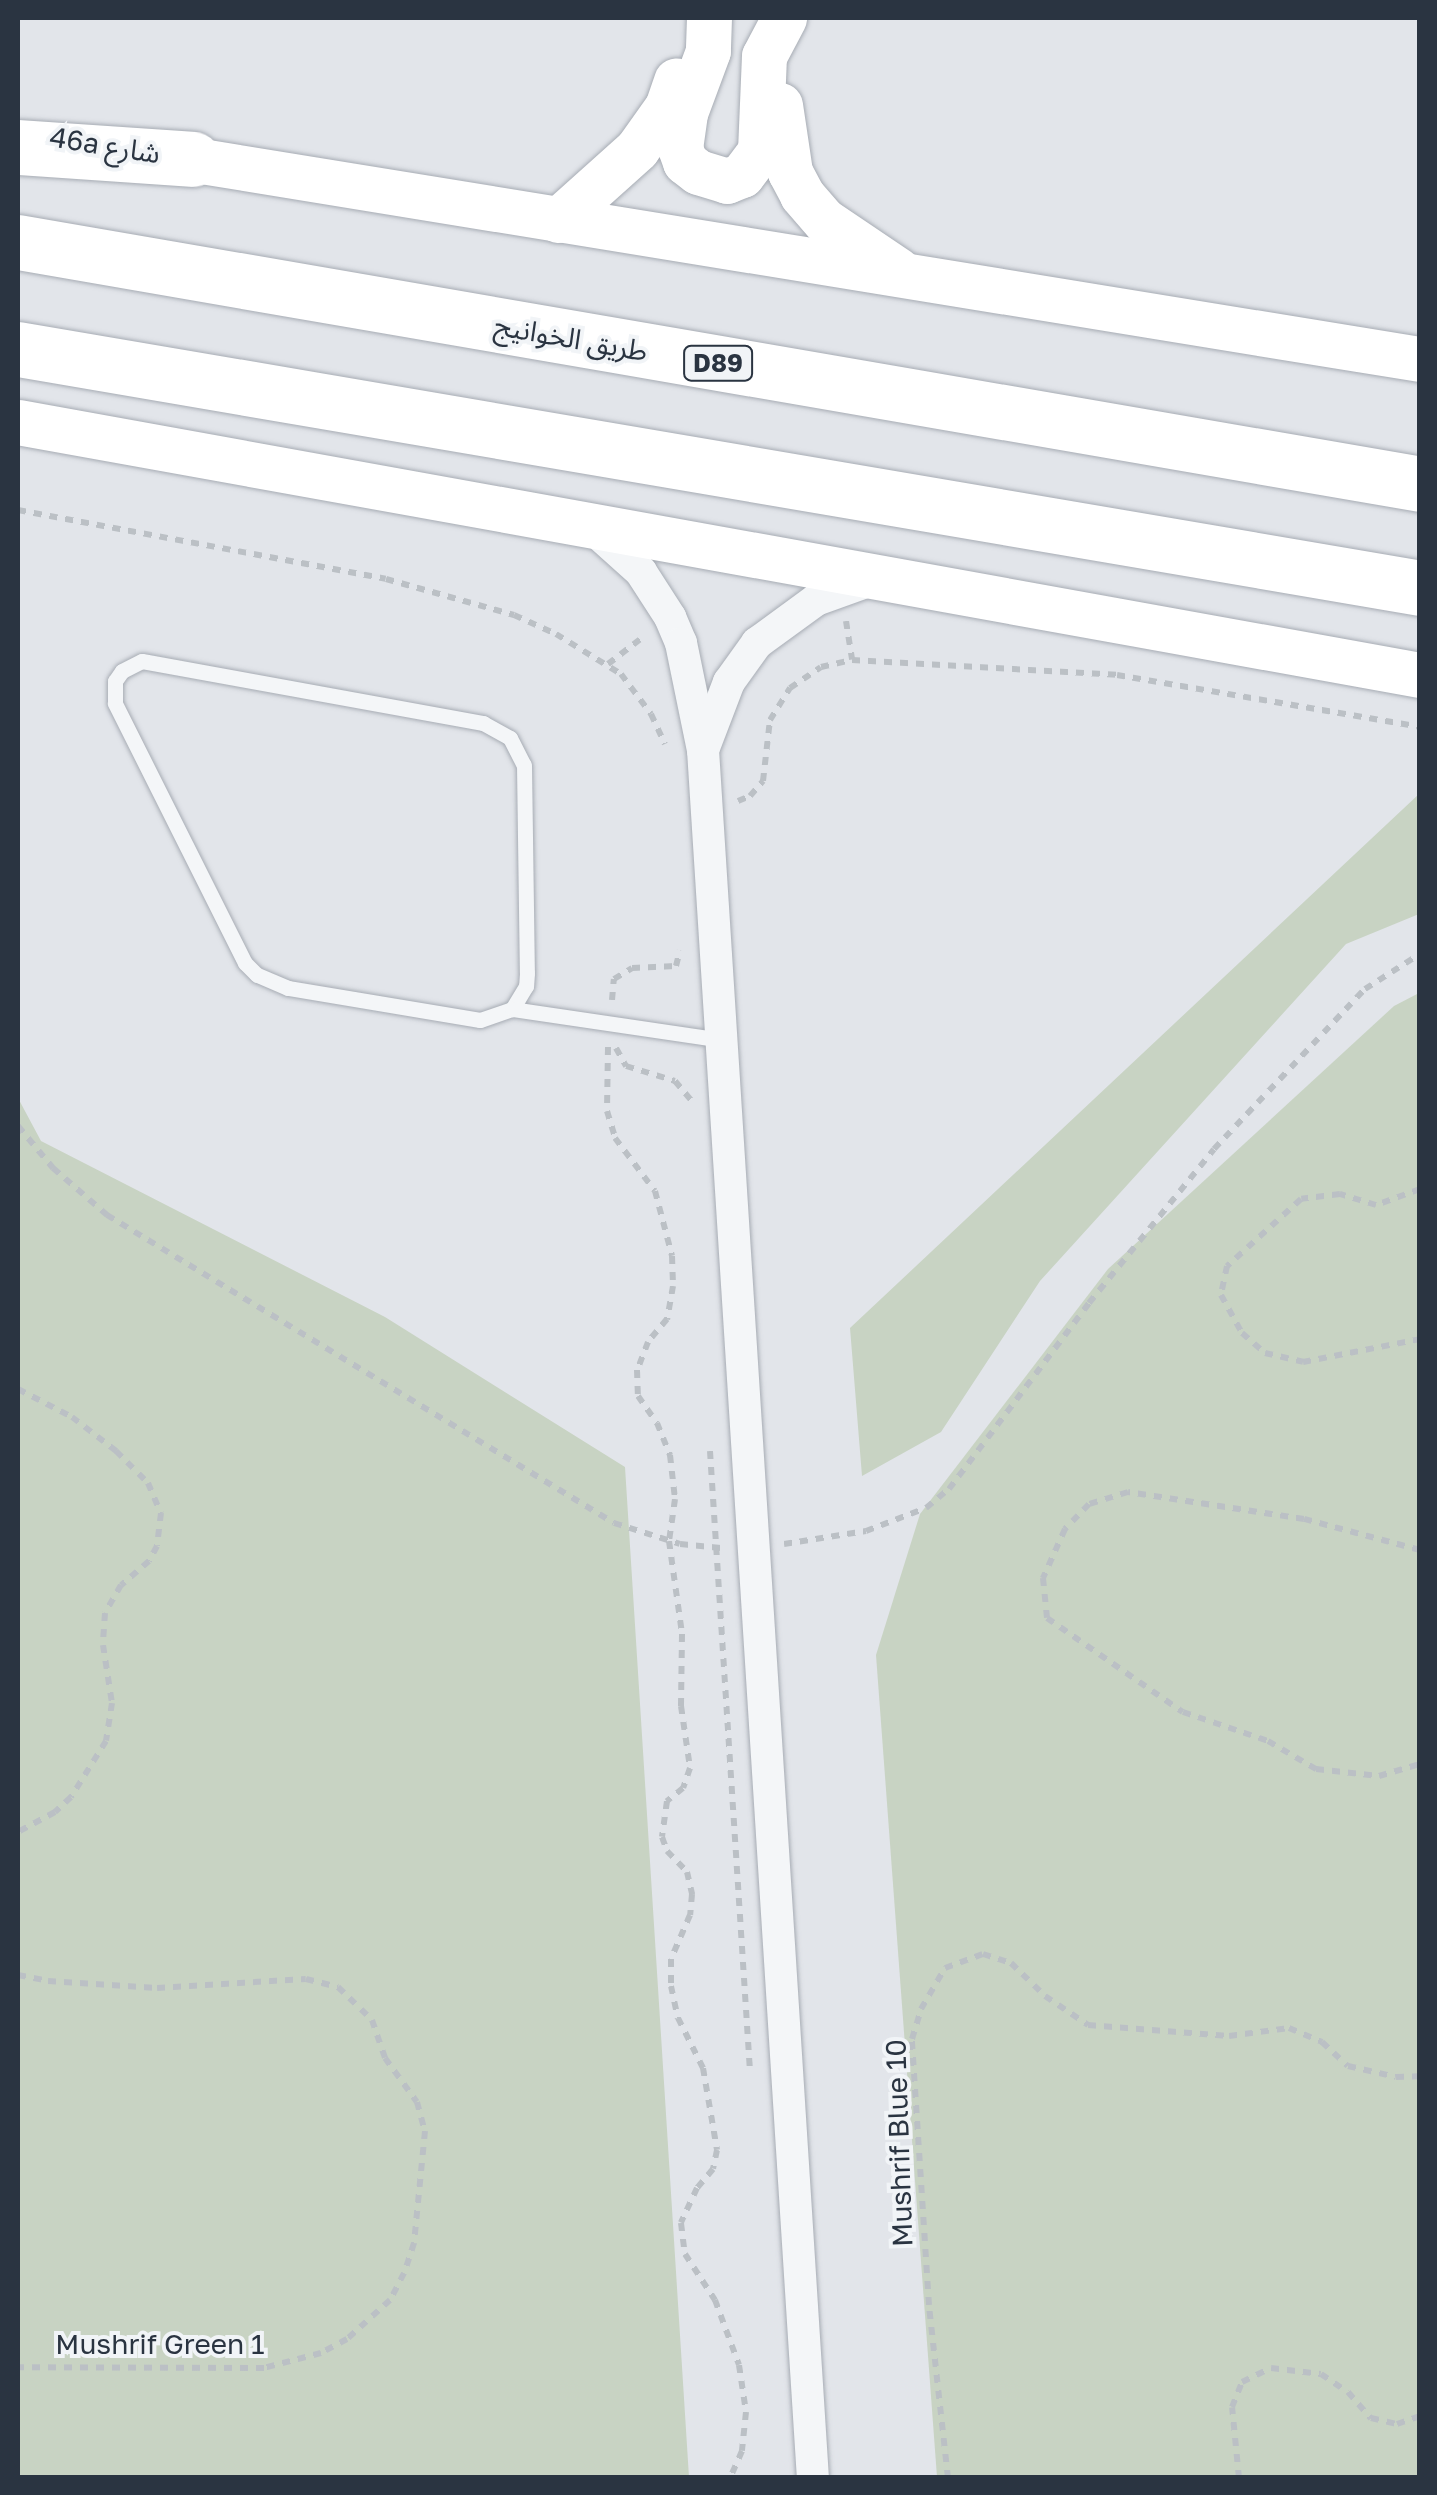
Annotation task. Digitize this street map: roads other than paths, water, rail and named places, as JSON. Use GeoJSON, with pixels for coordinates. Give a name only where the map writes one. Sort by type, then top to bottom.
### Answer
{"type":"FeatureCollection","features":[{"type":"Feature","properties":{"kind":"highway"},"geometry":{"type":"LineString","coordinates":[[18,147],[194,160]]}},
{"type":"Feature","properties":{"kind":"highway","name":"طريق الخوانيج"},"geometry":{"type":"LineString","coordinates":[[18,242],[1420,484]]}},
{"type":"Feature","properties":{"kind":"highway"},"geometry":{"type":"LineString","coordinates":[[18,349],[1420,588]]}},
{"type":"Feature","properties":{"kind":"street"},"geometry":{"type":"LineString","coordinates":[[558,220],[638,149],[666,108],[698,18]]}},
{"type":"Feature","properties":{"kind":"street"},"geometry":{"type":"LineString","coordinates":[[710,18],[708,51],[685,113],[680,148],[685,162],[698,172],[727,181],[742,175],[760,151],[764,56],[785,18]]}},
{"type":"Feature","properties":{"kind":"street"},"geometry":{"type":"LineString","coordinates":[[785,18],[779,64],[780,112],[790,172],[802,196],[825,221],[912,279]]}},
{"type":"Feature","properties":{"kind":"street","name":"46a شارع"},"geometry":{"type":"LineString","coordinates":[[18,130],[1420,359]]}},
{"type":"Feature","properties":{"kind":"street"},"geometry":{"type":"LineString","coordinates":[[18,422],[1420,675]]}},
{"type":"Feature","properties":{"kind":"street"},"geometry":{"type":"LineString","coordinates":[[586,523],[641,572],[670,617],[681,644],[703,750],[813,2478]]}},
{"type":"Feature","properties":{"kind":"street"},"geometry":{"type":"LineString","coordinates":[[703,750],[730,682],[766,634],[816,600],[884,576]]}},
{"type":"Feature","properties":{"kind":"lane"},"geometry":{"type":"LineString","coordinates":[[512,1009],[526,986],[527,973],[524,765],[510,738],[483,723],[154,662],[142,660],[122,671],[113,692],[116,703],[235,950],[258,975],[288,988],[480,1020],[512,1009],[721,1040]]}}]}
